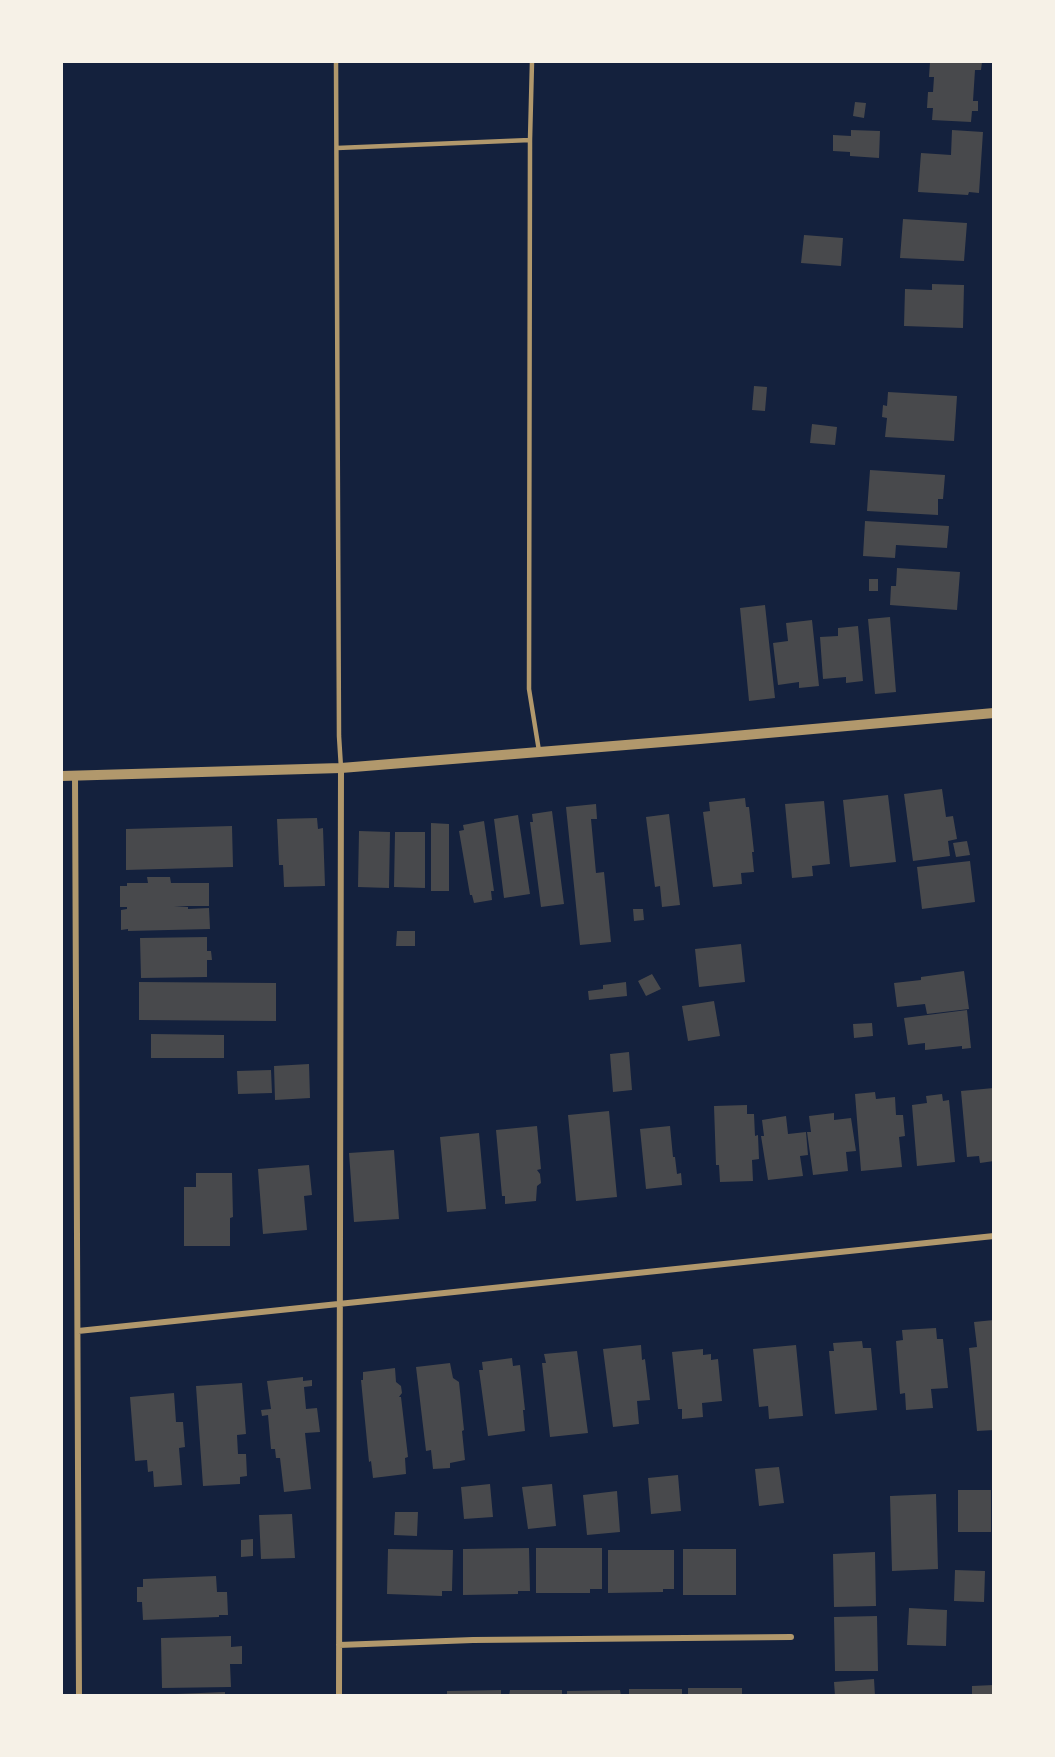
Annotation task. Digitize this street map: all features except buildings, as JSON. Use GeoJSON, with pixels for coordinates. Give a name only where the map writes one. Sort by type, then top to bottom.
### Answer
{"type":"FeatureCollection","features":[{"type":"Feature","properties":{"kind":"street"},"geometry":{"type":"LineString","coordinates":[[62,776],[341,768],[993,713]]}},
{"type":"Feature","properties":{"kind":"street"},"geometry":{"type":"LineString","coordinates":[[339,1695],[341,768]]}},
{"type":"Feature","properties":{"kind":"street"},"geometry":{"type":"LineString","coordinates":[[75,776],[79,1695]]}},
{"type":"Feature","properties":{"kind":"street"},"geometry":{"type":"LineString","coordinates":[[78,1331],[993,1236]]}},
{"type":"Feature","properties":{"kind":"street"},"geometry":{"type":"LineString","coordinates":[[339,1646],[473,1640],[791,1636]]}},
{"type":"Feature","properties":{"kind":"lane"},"geometry":{"type":"LineString","coordinates":[[336,62],[341,768]]}},
{"type":"Feature","properties":{"kind":"lane"},"geometry":{"type":"LineString","coordinates":[[532,62],[529,689],[540,752]]}},
{"type":"Feature","properties":{"kind":"lane"},"geometry":{"type":"LineString","coordinates":[[337,148],[530,140]]}}]}
